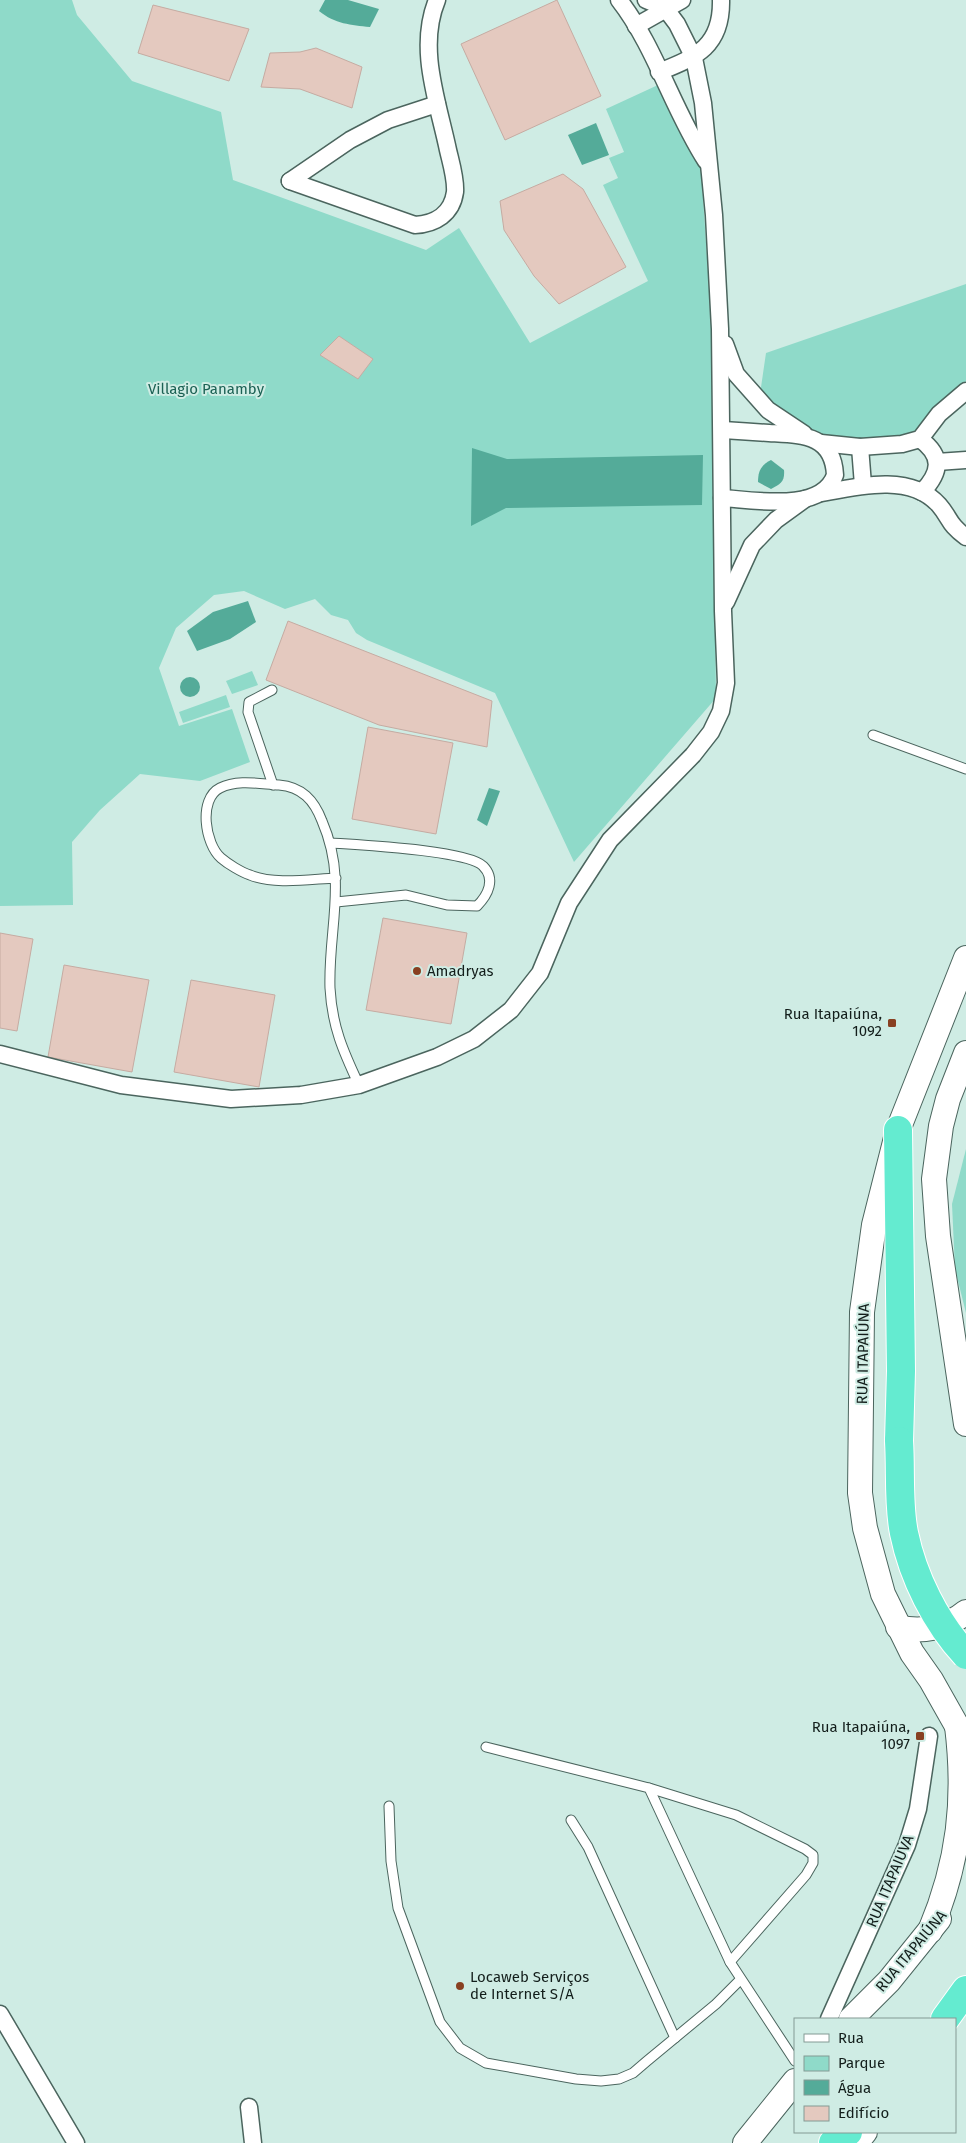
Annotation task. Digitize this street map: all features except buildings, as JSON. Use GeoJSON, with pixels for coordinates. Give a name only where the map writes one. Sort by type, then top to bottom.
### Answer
{"type":"FeatureCollection","features":[{"type":"Feature","properties":{"kind":"highway"},"geometry":{"type":"LineString","coordinates":[[898,1130],[901,1371],[899,1441],[904,1532],[911,1559],[938,1620],[966,1655]]}},
{"type":"Feature","properties":{"kind":"highway"},"geometry":{"type":"LineString","coordinates":[[833,2143],[847,2133]]}},
{"type":"Feature","properties":{"kind":"main road","name":"RUA ITAPAIÚNA"},"geometry":{"type":"LineString","coordinates":[[961,1733],[898,1627],[883,1594],[865,1528],[860,1493],[862,1312],[874,1225],[898,1130],[966,958]]}},
{"type":"Feature","properties":{"kind":"main road"},"geometry":{"type":"LineString","coordinates":[[966,1053],[948,1099],[941,1126],[934,1179],[938,1236],[966,1424]]}},
{"type":"Feature","properties":{"kind":"main road"},"geometry":{"type":"LineString","coordinates":[[898,1627],[909,1630],[933,1628],[949,1623],[966,1612]]}},
{"type":"Feature","properties":{"kind":"main road"},"geometry":{"type":"LineString","coordinates":[[930,1931],[952,1871],[960,1827],[963,1784],[961,1733]]}},
{"type":"Feature","properties":{"kind":"main road","name":"RUA ITAPAIÚNA"},"geometry":{"type":"LineString","coordinates":[[852,2018],[889,1981],[930,1931],[966,1878]]}},
{"type":"Feature","properties":{"kind":"main road"},"geometry":{"type":"LineString","coordinates":[[745,2143],[794,2082]]}},
{"type":"Feature","properties":{"kind":"main road"},"geometry":{"type":"LineString","coordinates":[[856,2143],[864,2133]]}},
{"type":"Feature","properties":{"kind":"street"},"geometry":{"type":"LineString","coordinates":[[437,0],[428,41],[437,104],[453,172],[455,191],[452,205],[441,218],[427,224],[415,225],[290,181],[350,140],[388,120],[437,104]]}},
{"type":"Feature","properties":{"kind":"street"},"geometry":{"type":"LineString","coordinates":[[620,0],[636,26],[682,121],[707,163]]}},
{"type":"Feature","properties":{"kind":"street"},"geometry":{"type":"LineString","coordinates":[[0,1054],[121,1085],[231,1099],[301,1095],[359,1085],[437,1057],[474,1039],[511,1010],[540,973],[569,903],[610,840],[712,732],[721,711],[726,683],[723,611],[723,430],[714,215],[707,163],[703,103],[694,58],[677,24],[665,8],[646,0]]}},
{"type":"Feature","properties":{"kind":"street"},"geometry":{"type":"LineString","coordinates":[[636,26],[682,0]]}},
{"type":"Feature","properties":{"kind":"street"},"geometry":{"type":"LineString","coordinates":[[659,72],[694,58],[710,43],[720,20],[721,0]]}},
{"type":"Feature","properties":{"kind":"street"},"geometry":{"type":"LineString","coordinates":[[720,329],[736,374],[768,410],[821,443],[832,455],[835,475],[822,493]]}},
{"type":"Feature","properties":{"kind":"street"},"geometry":{"type":"LineString","coordinates":[[821,443],[860,447],[902,444],[920,439],[939,414],[966,390]]}},
{"type":"Feature","properties":{"kind":"street"},"geometry":{"type":"LineString","coordinates":[[723,430],[806,435]]}},
{"type":"Feature","properties":{"kind":"street"},"geometry":{"type":"LineString","coordinates":[[920,439],[932,448],[937,462],[933,480],[922,492]]}},
{"type":"Feature","properties":{"kind":"street"},"geometry":{"type":"LineString","coordinates":[[860,447],[863,485]]}},
{"type":"Feature","properties":{"kind":"street"},"geometry":{"type":"LineString","coordinates":[[937,462],[960,461]]}},
{"type":"Feature","properties":{"kind":"street"},"geometry":{"type":"LineString","coordinates":[[723,611],[752,545],[776,520],[806,499],[822,493],[863,485],[899,485],[922,492],[939,505],[952,526],[966,537]]}},
{"type":"Feature","properties":{"kind":"street"},"geometry":{"type":"LineString","coordinates":[[722,498],[776,502],[806,499]]}},
{"type":"Feature","properties":{"kind":"street","name":"RUA ITAPAIUVA"},"geometry":{"type":"LineString","coordinates":[[828,2018],[907,1845],[918,1808],[929,1736]]}},
{"type":"Feature","properties":{"kind":"street"},"geometry":{"type":"LineString","coordinates":[[0,2014],[76,2143]]}},
{"type":"Feature","properties":{"kind":"street"},"geometry":{"type":"LineString","coordinates":[[249,2107],[254,2143]]}},
{"type":"Feature","properties":{"kind":"lane"},"geometry":{"type":"LineString","coordinates":[[272,690],[249,702],[248,712],[273,785]]}},
{"type":"Feature","properties":{"kind":"lane"},"geometry":{"type":"LineString","coordinates":[[873,735],[966,769]]}},
{"type":"Feature","properties":{"kind":"lane"},"geometry":{"type":"LineString","coordinates":[[336,878],[286,881],[251,876],[220,857],[210,837],[205,817],[208,799],[218,788],[235,783],[292,786],[308,796],[318,811],[332,843],[336,878],[330,987],[333,1021],[338,1040],[359,1085]]}},
{"type":"Feature","properties":{"kind":"lane"},"geometry":{"type":"LineString","coordinates":[[332,843],[402,848],[468,859],[482,865],[490,875],[491,883],[484,900],[477,906],[447,905],[406,895],[336,902]]}},
{"type":"Feature","properties":{"kind":"lane"},"geometry":{"type":"LineString","coordinates":[[486,1747],[649,1788],[736,1816],[805,1849],[813,1855],[813,1863],[806,1875],[730,1962]]}},
{"type":"Feature","properties":{"kind":"lane"},"geometry":{"type":"LineString","coordinates":[[649,1788],[730,1962],[740,1980],[794,2059]]}},
{"type":"Feature","properties":{"kind":"lane"},"geometry":{"type":"LineString","coordinates":[[389,1806],[391,1861],[398,1908],[440,2022],[460,2048],[486,2063],[601,2081],[619,2079],[633,2072],[675,2038],[716,2004],[740,1980]]}},
{"type":"Feature","properties":{"kind":"lane"},"geometry":{"type":"LineString","coordinates":[[571,1820],[588,1847],[675,2038]]}},
{"type":"Feature","properties":{"kind":"green space","name":"Villagio Panamby"},"geometry":{"type":"Polygon","coordinates":[[[0,0],[72,0],[77,15],[132,81],[221,112],[233,180],[426,250],[459,228],[530,343],[648,281],[603,185],[618,178],[609,158],[624,152],[606,109],[658,85],[701,168],[712,332],[716,698],[574,862],[495,693],[367,640],[356,633],[348,620],[331,615],[315,599],[285,609],[244,591],[214,595],[176,628],[159,668],[179,726],[232,709],[250,762],[200,781],[140,774],[100,810],[72,842],[73,905],[0,906],[0,0]]]}},
{"type":"Feature","properties":{"kind":"green space"},"geometry":{"type":"Polygon","coordinates":[[[966,284],[966,381],[933,410],[917,433],[862,442],[835,441],[809,432],[760,394],[766,353],[966,284]]]}},
{"type":"Feature","properties":{"kind":"green space"},"geometry":{"type":"Polygon","coordinates":[[[252,671],[258,685],[232,694],[226,681],[252,671]]]}},
{"type":"Feature","properties":{"kind":"green space"},"geometry":{"type":"Polygon","coordinates":[[[226,695],[230,707],[183,723],[179,712],[226,695]]]}},
{"type":"Feature","properties":{"kind":"green space"},"geometry":{"type":"Polygon","coordinates":[[[966,1149],[966,1313],[955,1269],[952,1204],[966,1149]]]}},
{"type":"Feature","properties":{"kind":"water"},"geometry":{"type":"Polygon","coordinates":[[[325,0],[348,0],[379,9],[370,27],[350,24],[331,19],[319,11],[325,0]]]}},
{"type":"Feature","properties":{"kind":"water"},"geometry":{"type":"Polygon","coordinates":[[[596,123],[609,155],[582,165],[568,135],[596,123]]]}},
{"type":"Feature","properties":{"kind":"water"},"geometry":{"type":"Polygon","coordinates":[[[472,448],[507,459],[703,455],[702,505],[506,508],[471,526],[472,448]]]}},
{"type":"Feature","properties":{"kind":"water"},"geometry":{"type":"Polygon","coordinates":[[[771,460],[784,470],[784,477],[782,482],[771,489],[758,482],[761,469],[771,460]]]}},
{"type":"Feature","properties":{"kind":"water"},"geometry":{"type":"Polygon","coordinates":[[[248,601],[256,622],[230,639],[197,651],[187,631],[213,612],[248,601]]]}},
{"type":"Feature","properties":{"kind":"water"},"geometry":{"type":"Polygon","coordinates":[[[190,677],[197,680],[200,687],[197,694],[190,697],[183,694],[180,687],[183,680],[190,677]]]}},
{"type":"Feature","properties":{"kind":"water"},"geometry":{"type":"Polygon","coordinates":[[[489,788],[500,791],[487,826],[477,820],[489,788]]]}},
{"type":"Feature","properties":{"kind":"place","name":"Amadryas"},"geometry":{"type":"Point","coordinates":[417,971]}},
{"type":"Feature","properties":{"kind":"place","name":"Rua Itapaiúna, 1092"},"geometry":{"type":"Point","coordinates":[892,1023]}},
{"type":"Feature","properties":{"kind":"place","name":"Rua Itapaiúna, 1097"},"geometry":{"type":"Point","coordinates":[920,1736]}},
{"type":"Feature","properties":{"kind":"place","name":"Locaweb Serviços de Internet S/A"},"geometry":{"type":"Point","coordinates":[460,1986]}}]}
